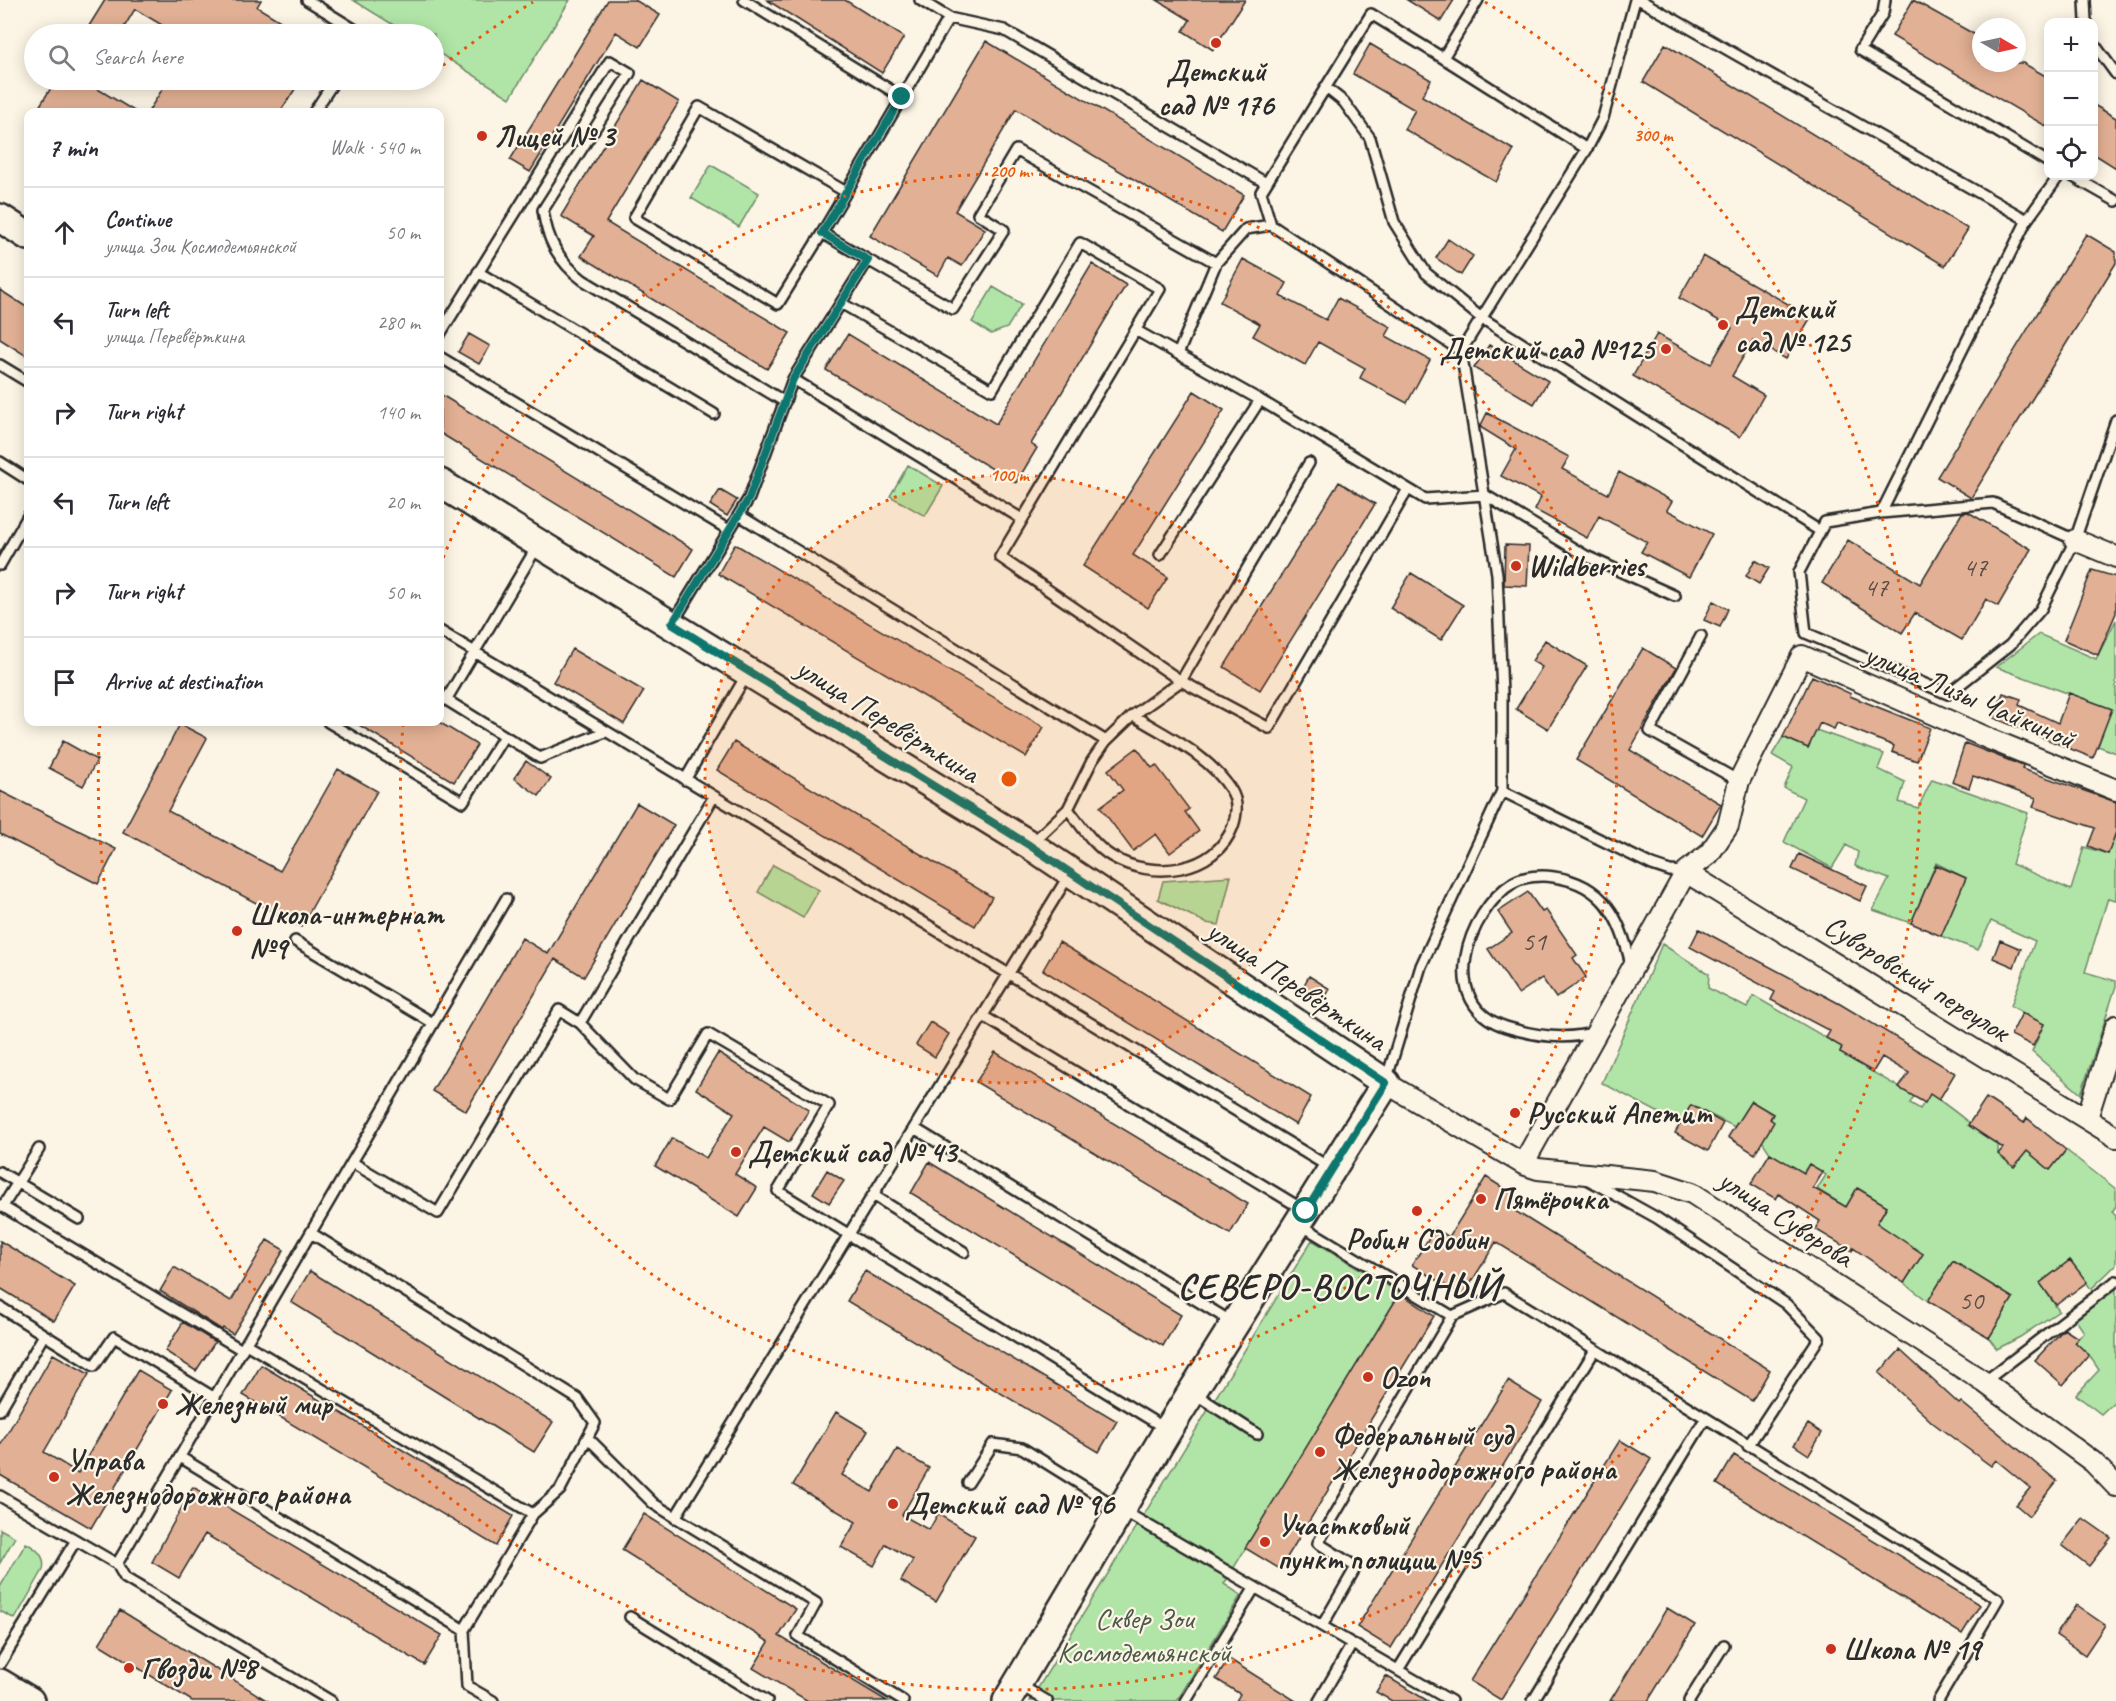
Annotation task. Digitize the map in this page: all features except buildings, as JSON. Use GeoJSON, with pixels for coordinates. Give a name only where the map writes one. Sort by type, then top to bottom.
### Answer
{"type":"FeatureCollection","features":[{"type":"Feature","properties":{"kind":"street"},"geometry":{"type":"LineString","coordinates":[[0,218],[24,233]]}},
{"type":"Feature","properties":{"kind":"street","name":"улица Перевёрткина"},"geometry":{"type":"LineString","coordinates":[[444,485],[1029,845],[1386,1083]]}},
{"type":"Feature","properties":{"kind":"street"},"geometry":{"type":"LineString","coordinates":[[2075,540],[2116,557]]}},
{"type":"Feature","properties":{"kind":"street","name":"улица Лизы Чайкиной"},"geometry":{"type":"LineString","coordinates":[[1739,781],[1802,656],[1992,740],[2116,790]]}},
{"type":"Feature","properties":{"kind":"street"},"geometry":{"type":"LineString","coordinates":[[1523,1164],[1686,872],[1710,854],[1724,833],[1735,805],[1739,781]]}},
{"type":"Feature","properties":{"kind":"street","name":"Суворовский переулок"},"geometry":{"type":"LineString","coordinates":[[1686,872],[2116,1137]]}},
{"type":"Feature","properties":{"kind":"street"},"geometry":{"type":"LineString","coordinates":[[2087,1118],[2116,1026]]}},
{"type":"Feature","properties":{"kind":"street"},"geometry":{"type":"LineString","coordinates":[[1012,1692],[1168,1430],[1386,1083]]}},
{"type":"Feature","properties":{"kind":"street","name":"улица Суворова"},"geometry":{"type":"LineString","coordinates":[[1386,1083],[1523,1164],[1538,1169],[1655,1181],[1692,1193],[1984,1382],[2092,1462],[2116,1486]]}},
{"type":"Feature","properties":{"kind":"street"},"geometry":{"type":"LineString","coordinates":[[0,1683],[30,1701]]}},
{"type":"Feature","properties":{"kind":"lane"},"geometry":{"type":"LineString","coordinates":[[307,0],[346,24]]}},
{"type":"Feature","properties":{"kind":"lane"},"geometry":{"type":"LineString","coordinates":[[744,0],[902,97]]}},
{"type":"Feature","properties":{"kind":"lane"},"geometry":{"type":"LineString","coordinates":[[920,0],[949,18],[1004,30],[1266,183]]}},
{"type":"Feature","properties":{"kind":"lane"},"geometry":{"type":"LineString","coordinates":[[1443,58],[1478,0]]}},
{"type":"Feature","properties":{"kind":"lane"},"geometry":{"type":"LineString","coordinates":[[1386,1083],[1421,966],[1502,791],[1502,694],[1497,573],[1461,351],[1480,317],[1587,149],[1603,118],[1637,0],[2027,220]]}},
{"type":"Feature","properties":{"kind":"lane"},"geometry":{"type":"LineString","coordinates":[[1885,0],[1883,13],[1860,50],[2044,159]]}},
{"type":"Feature","properties":{"kind":"lane"},"geometry":{"type":"LineString","coordinates":[[2085,0],[2086,18]]}},
{"type":"Feature","properties":{"kind":"lane"},"geometry":{"type":"LineString","coordinates":[[1461,351],[1271,225],[1261,192],[1325,87],[1371,14],[1587,149]]}},
{"type":"Feature","properties":{"kind":"lane"},"geometry":{"type":"LineString","coordinates":[[846,192],[699,107],[634,218],[778,304],[822,233],[949,18]]}},
{"type":"Feature","properties":{"kind":"lane"},"geometry":{"type":"LineString","coordinates":[[2098,49],[2116,74]]}},
{"type":"Feature","properties":{"kind":"lane"},"geometry":{"type":"LineString","coordinates":[[444,327],[610,61],[630,73],[543,210],[546,228],[554,250],[572,272],[584,280],[785,402]]}},
{"type":"Feature","properties":{"kind":"lane"},"geometry":{"type":"LineString","coordinates":[[1325,87],[1344,102],[1370,138],[1394,222],[1426,273],[1480,317],[1820,531]]}},
{"type":"Feature","properties":{"kind":"lane"},"geometry":{"type":"LineString","coordinates":[[317,108],[328,90]]}},
{"type":"Feature","properties":{"kind":"lane"},"geometry":{"type":"LineString","coordinates":[[822,233],[952,309],[1004,230],[978,214],[1016,150],[1216,263]]}},
{"type":"Feature","properties":{"kind":"lane"},"geometry":{"type":"LineString","coordinates":[[1881,513],[2027,220],[2057,180]]}},
{"type":"Feature","properties":{"kind":"lane"},"geometry":{"type":"LineString","coordinates":[[2079,180],[2116,201]]}},
{"type":"Feature","properties":{"kind":"lane"},"geometry":{"type":"LineString","coordinates":[[1178,354],[1216,263],[1246,229],[1271,225]]}},
{"type":"Feature","properties":{"kind":"lane"},"geometry":{"type":"LineString","coordinates":[[841,303],[992,390],[1080,243],[1160,289],[1000,557],[1182,681],[1269,728],[1408,489]]}},
{"type":"Feature","properties":{"kind":"lane"},"geometry":{"type":"LineString","coordinates":[[672,624],[749,498],[793,379],[868,260]]}},
{"type":"Feature","properties":{"kind":"lane"},"geometry":{"type":"LineString","coordinates":[[478,272],[714,414]]}},
{"type":"Feature","properties":{"kind":"lane"},"geometry":{"type":"LineString","coordinates":[[1137,331],[1260,400],[1425,499],[1485,495],[1586,555],[1675,596]]}},
{"type":"Feature","properties":{"kind":"lane"},"geometry":{"type":"LineString","coordinates":[[444,359],[729,530]]}},
{"type":"Feature","properties":{"kind":"lane"},"geometry":{"type":"LineString","coordinates":[[0,365],[24,380]]}},
{"type":"Feature","properties":{"kind":"lane"},"geometry":{"type":"LineString","coordinates":[[793,379],[1022,519]]}},
{"type":"Feature","properties":{"kind":"lane"},"geometry":{"type":"LineString","coordinates":[[1160,555],[1260,400]]}},
{"type":"Feature","properties":{"kind":"lane"},"geometry":{"type":"LineString","coordinates":[[2075,540],[1993,503],[1881,513],[1825,522],[1799,572],[1806,633],[1948,694],[2010,645],[2041,609],[2075,540],[2116,420]]}},
{"type":"Feature","properties":{"kind":"lane"},"geometry":{"type":"LineString","coordinates":[[0,462],[24,477]]}},
{"type":"Feature","properties":{"kind":"lane"},"geometry":{"type":"LineString","coordinates":[[1029,845],[1068,809],[1092,761],[1106,741],[1134,716],[1182,681],[1309,463]]}},
{"type":"Feature","properties":{"kind":"lane"},"geometry":{"type":"LineString","coordinates":[[739,514],[1106,741]]}},
{"type":"Feature","properties":{"kind":"lane"},"geometry":{"type":"LineString","coordinates":[[0,566],[24,523]]}},
{"type":"Feature","properties":{"kind":"lane"},"geometry":{"type":"LineString","coordinates":[[444,697],[474,652],[539,543]]}},
{"type":"Feature","properties":{"kind":"lane"},"geometry":{"type":"LineString","coordinates":[[444,633],[713,798],[1331,1168]]}},
{"type":"Feature","properties":{"kind":"lane"},"geometry":{"type":"LineString","coordinates":[[1701,636],[1650,731],[1739,781]]}},
{"type":"Feature","properties":{"kind":"lane"},"geometry":{"type":"LineString","coordinates":[[685,780],[748,672]]}},
{"type":"Feature","properties":{"kind":"lane"},"geometry":{"type":"LineString","coordinates":[[444,699],[540,758],[605,732]]}},
{"type":"Feature","properties":{"kind":"lane"},"geometry":{"type":"LineString","coordinates":[[1068,809],[1094,842],[1111,856],[1148,869],[1176,869],[1197,864],[1223,846],[1236,817],[1236,801],[1232,791],[1218,774],[1188,747],[1134,716]]}},
{"type":"Feature","properties":{"kind":"lane"},"geometry":{"type":"LineString","coordinates":[[335,726],[463,802],[504,736]]}},
{"type":"Feature","properties":{"kind":"lane"},"geometry":{"type":"LineString","coordinates":[[1502,791],[1652,866],[1686,872]]}},
{"type":"Feature","properties":{"kind":"lane"},"geometry":{"type":"LineString","coordinates":[[580,1023],[713,798]]}},
{"type":"Feature","properties":{"kind":"lane"},"geometry":{"type":"LineString","coordinates":[[675,1518],[1071,873]]}},
{"type":"Feature","properties":{"kind":"lane"},"geometry":{"type":"LineString","coordinates":[[1598,1031],[1570,1038],[1550,1036],[1496,1024],[1483,1015],[1467,996],[1464,979],[1474,928],[1492,900],[1516,881],[1544,875],[1575,880],[1595,891],[1608,905],[1623,939],[1632,971]]}},
{"type":"Feature","properties":{"kind":"lane"},"geometry":{"type":"LineString","coordinates":[[117,1564],[506,899]]}},
{"type":"Feature","properties":{"kind":"lane"},"geometry":{"type":"LineString","coordinates":[[295,941],[433,1023]]}},
{"type":"Feature","properties":{"kind":"lane"},"geometry":{"type":"LineString","coordinates":[[353,1163],[438,1213],[559,1010],[580,1023],[634,1079],[669,1099],[708,1034],[829,1105],[778,1191],[1168,1430]]}},
{"type":"Feature","properties":{"kind":"lane"},"geometry":{"type":"LineString","coordinates":[[983,1016],[1302,1218],[1452,1317]]}},
{"type":"Feature","properties":{"kind":"lane"},"geometry":{"type":"LineString","coordinates":[[914,1128],[1235,1324]]}},
{"type":"Feature","properties":{"kind":"lane"},"geometry":{"type":"LineString","coordinates":[[39,1149],[1,1206],[533,1514]]}},
{"type":"Feature","properties":{"kind":"lane"},"geometry":{"type":"LineString","coordinates":[[0,1172],[79,1219]]}},
{"type":"Feature","properties":{"kind":"lane"},"geometry":{"type":"LineString","coordinates":[[1577,1173],[1657,1218],[1786,1304],[1819,1338],[1748,1446]]}},
{"type":"Feature","properties":{"kind":"lane"},"geometry":{"type":"LineString","coordinates":[[873,1195],[964,1252]]}},
{"type":"Feature","properties":{"kind":"lane"},"geometry":{"type":"LineString","coordinates":[[311,1233],[578,1399],[596,1423],[560,1490],[533,1514],[464,1630],[467,1686],[493,1701]]}},
{"type":"Feature","properties":{"kind":"lane"},"geometry":{"type":"LineString","coordinates":[[1984,1382],[2116,1281]]}},
{"type":"Feature","properties":{"kind":"lane"},"geometry":{"type":"LineString","coordinates":[[1322,1626],[1356,1567],[1318,1543],[1452,1317],[1504,1293],[1998,1599],[1938,1701]]}},
{"type":"Feature","properties":{"kind":"lane"},"geometry":{"type":"LineString","coordinates":[[0,1307],[94,1366],[114,1337],[214,1398]]}},
{"type":"Feature","properties":{"kind":"lane"},"geometry":{"type":"LineString","coordinates":[[0,1410],[44,1335]]}},
{"type":"Feature","properties":{"kind":"lane"},"geometry":{"type":"LineString","coordinates":[[1398,1670],[1595,1350]]}},
{"type":"Feature","properties":{"kind":"lane"},"geometry":{"type":"LineString","coordinates":[[1193,1392],[1257,1434]]}},
{"type":"Feature","properties":{"kind":"lane"},"geometry":{"type":"LineString","coordinates":[[1533,1701],[1705,1419]]}},
{"type":"Feature","properties":{"kind":"lane"},"geometry":{"type":"LineString","coordinates":[[588,1438],[654,1504],[816,1603],[798,1636],[903,1701]]}},
{"type":"Feature","properties":{"kind":"lane"},"geometry":{"type":"LineString","coordinates":[[968,1483],[993,1444],[1022,1448],[1120,1509],[1451,1701]]}},
{"type":"Feature","properties":{"kind":"lane"},"geometry":{"type":"LineString","coordinates":[[180,1457],[464,1630]]}},
{"type":"Feature","properties":{"kind":"lane"},"geometry":{"type":"LineString","coordinates":[[0,1496],[117,1564],[125,1578],[331,1701]]}},
{"type":"Feature","properties":{"kind":"lane"},"geometry":{"type":"LineString","coordinates":[[0,1664],[76,1540]]}},
{"type":"Feature","properties":{"kind":"lane"},"geometry":{"type":"LineString","coordinates":[[1186,1701],[1255,1587]]}},
{"type":"Feature","properties":{"kind":"lane"},"geometry":{"type":"LineString","coordinates":[[630,1617],[767,1701]]}},
{"type":"Feature","properties":{"kind":"lane"},"geometry":{"type":"LineString","coordinates":[[1319,1701],[1352,1644]]}},
{"type":"Feature","properties":{"kind":"lane"},"geometry":{"type":"LineString","coordinates":[[1689,1701],[1724,1645]]}},
{"type":"Feature","properties":{"kind":"lane"},"geometry":{"type":"LineString","coordinates":[[1012,1692],[1047,1701]]}},
{"type":"Feature","properties":{"kind":"green space"},"geometry":{"type":"Polygon","coordinates":[[[353,0],[570,0],[510,98],[444,56],[444,24],[392,24],[353,0]]]}},
{"type":"Feature","properties":{"kind":"green space"},"geometry":{"type":"Polygon","coordinates":[[[711,165],[759,193],[739,227],[691,198],[711,165]]]}},
{"type":"Feature","properties":{"kind":"green space"},"geometry":{"type":"Polygon","coordinates":[[[993,287],[1022,304],[1007,328],[991,334],[972,322],[993,287]]]}},
{"type":"Feature","properties":{"kind":"green space"},"geometry":{"type":"Polygon","coordinates":[[[908,465],[943,486],[925,516],[890,496],[908,465]]]}},
{"type":"Feature","properties":{"kind":"green space"},"geometry":{"type":"Polygon","coordinates":[[[2116,620],[2116,753],[2098,746],[2111,709],[1996,667],[2039,634],[2096,659],[2116,620]]]}},
{"type":"Feature","properties":{"kind":"green space"},"geometry":{"type":"Polygon","coordinates":[[[1816,730],[1884,754],[1878,769],[1905,782],[1899,802],[1918,808],[1932,779],[2028,813],[2012,864],[2071,890],[2084,847],[2108,854],[2116,832],[2116,900],[2108,898],[2085,972],[2116,981],[2116,986],[2081,1094],[2032,1052],[2044,1024],[2011,1006],[2035,941],[1991,921],[1978,950],[1941,936],[1966,878],[1936,863],[1911,923],[1873,910],[1889,879],[1855,866],[1858,852],[1846,845],[1832,868],[1784,842],[1804,798],[1784,788],[1793,767],[1772,755],[1783,737],[1808,748],[1816,730]]]}},
{"type":"Feature","properties":{"kind":"green space"},"geometry":{"type":"Polygon","coordinates":[[[773,865],[819,890],[803,918],[758,892],[773,865]]]}},
{"type":"Feature","properties":{"kind":"green space"},"geometry":{"type":"Polygon","coordinates":[[[1231,876],[1219,925],[1206,923],[1158,899],[1163,881],[1231,876]]]}},
{"type":"Feature","properties":{"kind":"green space"},"geometry":{"type":"Polygon","coordinates":[[[1662,944],[1709,974],[1708,988],[1747,1008],[1754,996],[1842,1047],[1840,1053],[1914,1096],[1910,1103],[1920,1109],[1930,1094],[1998,1144],[1998,1154],[2014,1167],[2027,1151],[2050,1170],[2066,1150],[2116,1189],[2116,1206],[2112,1212],[2116,1216],[2116,1265],[2091,1289],[2070,1260],[2040,1283],[2059,1311],[1997,1349],[1989,1338],[2013,1298],[1953,1261],[1928,1301],[1904,1283],[1923,1254],[1870,1235],[1887,1206],[1858,1188],[1846,1207],[1817,1189],[1826,1175],[1809,1164],[1802,1174],[1770,1153],[1762,1141],[1773,1114],[1751,1101],[1735,1127],[1691,1105],[1680,1124],[1602,1083],[1662,944]]]}},
{"type":"Feature","properties":{"kind":"green space","name":"Сквер Зои Космодемьянской"},"geometry":{"type":"Polygon","coordinates":[[[1312,1240],[1400,1293],[1224,1584],[1241,1595],[1177,1701],[1030,1701],[1312,1240]]]}},
{"type":"Feature","properties":{"kind":"green space"},"geometry":{"type":"Polygon","coordinates":[[[2116,1287],[2116,1400],[2101,1414],[2076,1395],[2099,1370],[2089,1355],[2075,1342],[2084,1332],[2075,1319],[2116,1287]]]}},
{"type":"Feature","properties":{"kind":"green space"},"geometry":{"type":"Polygon","coordinates":[[[0,1529],[15,1537],[0,1563],[0,1529]]]}},
{"type":"Feature","properties":{"kind":"green space"},"geometry":{"type":"Polygon","coordinates":[[[26,1543],[40,1554],[44,1565],[15,1619],[0,1611],[0,1587],[26,1543]]]}},
{"type":"Feature","properties":{"kind":"place","name":"Детский сад № 176"},"geometry":{"type":"Point","coordinates":[1216,43]}},
{"type":"Feature","properties":{"kind":"place","name":"Лицей № 3"},"geometry":{"type":"Point","coordinates":[482,136]}},
{"type":"Feature","properties":{"kind":"place","name":"Детский сад № 125"},"geometry":{"type":"Point","coordinates":[1723,325]}},
{"type":"Feature","properties":{"kind":"place","name":"Детский сад №125"},"geometry":{"type":"Point","coordinates":[1666,349]}},
{"type":"Feature","properties":{"kind":"place","name":"Wildberries"},"geometry":{"type":"Point","coordinates":[1516,566]}},
{"type":"Feature","properties":{"kind":"place","name":"Школа-интернат №9"},"geometry":{"type":"Point","coordinates":[237,931]}},
{"type":"Feature","properties":{"kind":"place","name":"Русский Апетит"},"geometry":{"type":"Point","coordinates":[1515,1113]}},
{"type":"Feature","properties":{"kind":"place","name":"Детский сад № 43"},"geometry":{"type":"Point","coordinates":[736,1152]}},
{"type":"Feature","properties":{"kind":"place","name":"Пятёрочка"},"geometry":{"type":"Point","coordinates":[1481,1199]}},
{"type":"Feature","properties":{"kind":"place","name":"Робин Сдобин"},"geometry":{"type":"Point","coordinates":[1417,1211]}},
{"type":"Feature","properties":{"kind":"place","name":"Ozon"},"geometry":{"type":"Point","coordinates":[1368,1377]}},
{"type":"Feature","properties":{"kind":"place","name":"Железный мир"},"geometry":{"type":"Point","coordinates":[163,1404]}},
{"type":"Feature","properties":{"kind":"place","name":"Федеральный суд Железнодорожного района"},"geometry":{"type":"Point","coordinates":[1320,1452]}},
{"type":"Feature","properties":{"kind":"place","name":"Управа Железнодорожного района"},"geometry":{"type":"Point","coordinates":[54,1477]}},
{"type":"Feature","properties":{"kind":"place","name":"Детский сад № 96"},"geometry":{"type":"Point","coordinates":[893,1504]}},
{"type":"Feature","properties":{"kind":"place","name":"Участковый пункт полиции №5"},"geometry":{"type":"Point","coordinates":[1265,1542]}},
{"type":"Feature","properties":{"kind":"place","name":"Школа № 19"},"geometry":{"type":"Point","coordinates":[1831,1649]}},
{"type":"Feature","properties":{"kind":"place","name":"Гвозди №8"},"geometry":{"type":"Point","coordinates":[129,1668]}},
{"type":"Feature","properties":{"kind":"district","name":"СЕВЕРО-ВОСТОЧНЫЙ"},"geometry":{"type":"Point","coordinates":[1339,1286]}},
{"type":"Feature","properties":{"kind":"route"},"geometry":{"type":"LineString","coordinates":[[902,97],[822,233],[868,260],[793,379],[749,498],[672,624],[1029,845],[1386,1083],[1306,1211]]}}]}
